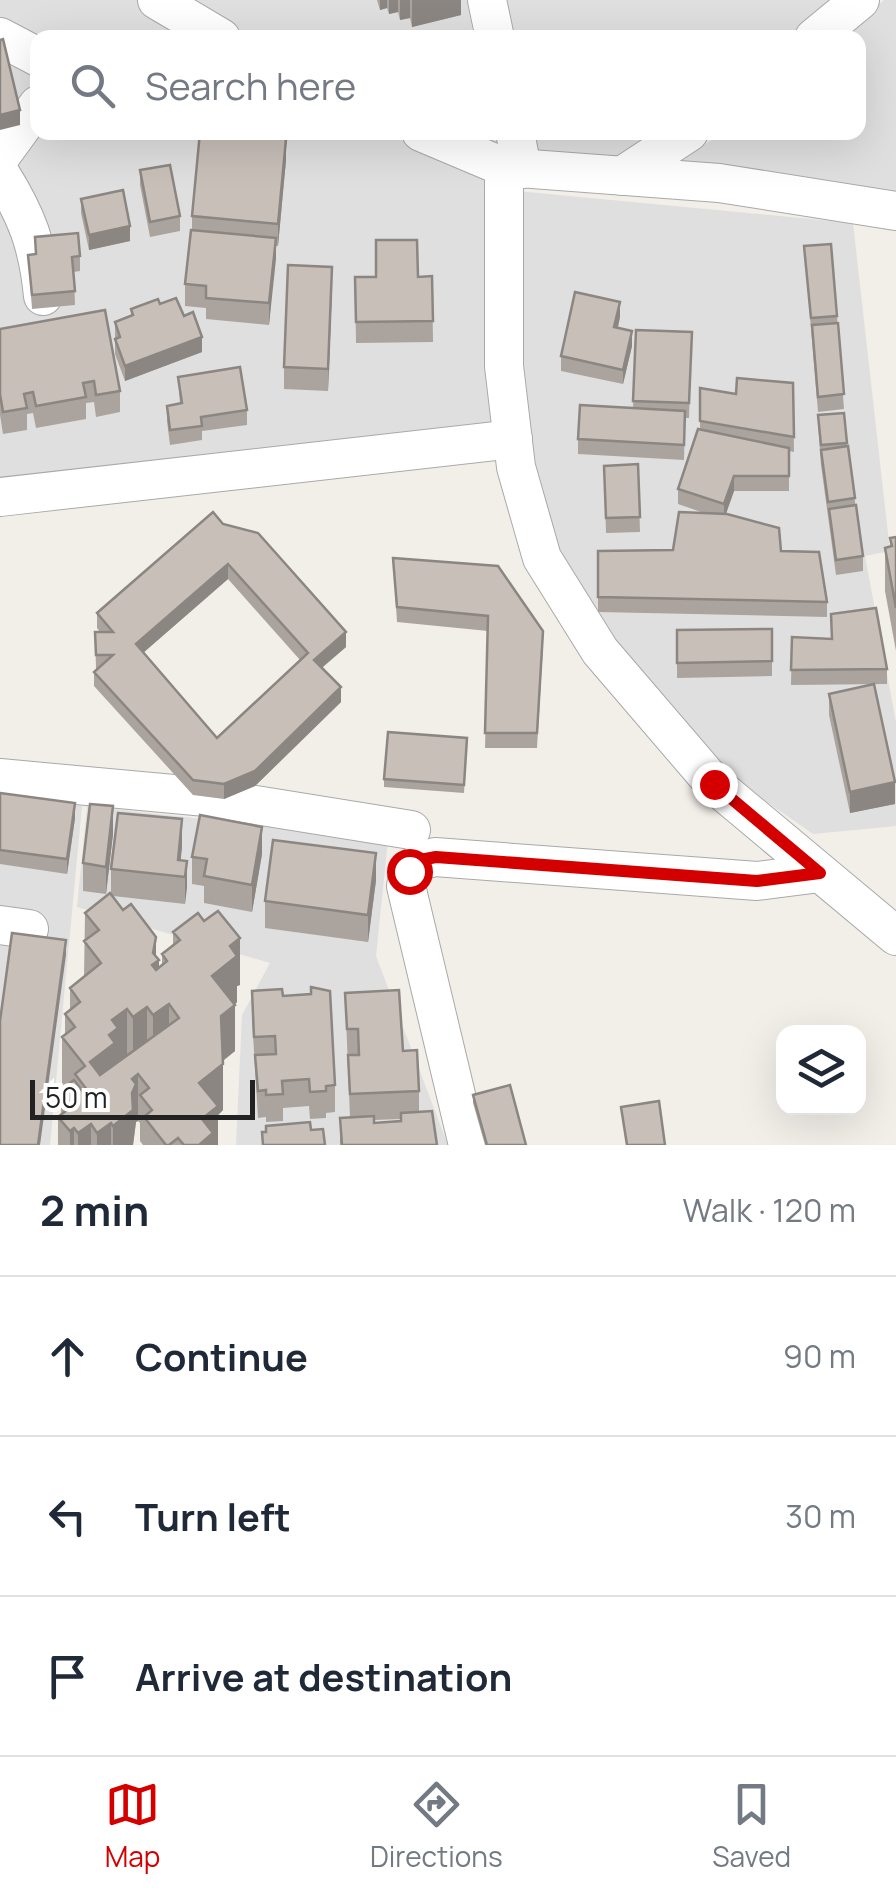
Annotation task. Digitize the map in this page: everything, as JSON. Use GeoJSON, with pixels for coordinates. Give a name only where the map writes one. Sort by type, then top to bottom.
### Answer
{"type":"FeatureCollection","features":[{"type":"Feature","properties":{"kind":"street"},"geometry":{"type":"LineString","coordinates":[[156,0],[199,30]]}},
{"type":"Feature","properties":{"kind":"street"},"geometry":{"type":"LineString","coordinates":[[487,0],[493,30]]}},
{"type":"Feature","properties":{"kind":"street"},"geometry":{"type":"LineString","coordinates":[[824,30],[860,0]]}},
{"type":"Feature","properties":{"kind":"street"},"geometry":{"type":"LineString","coordinates":[[0,36],[30,52]]}},
{"type":"Feature","properties":{"kind":"street"},"geometry":{"type":"LineString","coordinates":[[0,157],[30,115]]}},
{"type":"Feature","properties":{"kind":"street"},"geometry":{"type":"LineString","coordinates":[[451,140],[622,176],[719,183],[896,211]]}},
{"type":"Feature","properties":{"kind":"street"},"geometry":{"type":"LineString","coordinates":[[622,176],[677,140]]}},
{"type":"Feature","properties":{"kind":"street"},"geometry":{"type":"LineString","coordinates":[[514,156],[504,366],[516,467],[542,558],[600,650],[714,784],[896,936]]}},
{"type":"Feature","properties":{"kind":"street"},"geometry":{"type":"LineString","coordinates":[[0,173],[25,214],[40,271],[44,306]]}},
{"type":"Feature","properties":{"kind":"street"},"geometry":{"type":"LineString","coordinates":[[0,497],[513,438]]}},
{"type":"Feature","properties":{"kind":"street"},"geometry":{"type":"LineString","coordinates":[[0,778],[206,797],[411,830]]}},
{"type":"Feature","properties":{"kind":"street"},"geometry":{"type":"LineString","coordinates":[[468,1145],[406,886],[409,871],[420,860],[436,857],[757,881],[820,873]]}},
{"type":"Feature","properties":{"kind":"shaded area"},"geometry":{"type":"Polygon","coordinates":[[[0,0],[140,0],[189,30],[30,30],[30,140],[416,140],[494,171],[494,426],[0,482],[0,0]]]}},
{"type":"Feature","properties":{"kind":"shaded area"},"geometry":{"type":"Polygon","coordinates":[[[170,0],[467,0],[473,30],[224,30],[170,0]]]}},
{"type":"Feature","properties":{"kind":"shaded area"},"geometry":{"type":"Polygon","coordinates":[[[472,0],[839,0],[803,30],[478,30],[472,0]]]}},
{"type":"Feature","properties":{"kind":"shaded area"},"geometry":{"type":"Polygon","coordinates":[[[884,0],[896,0],[896,197],[680,162],[712,140],[866,140],[866,30],[848,30],[884,0]]]}},
{"type":"Feature","properties":{"kind":"shaded area"},"geometry":{"type":"Polygon","coordinates":[[[502,140],[651,140],[620,159],[503,147],[502,140]]]}},
{"type":"Feature","properties":{"kind":"shaded area"},"geometry":{"type":"Polygon","coordinates":[[[517,191],[853,223],[890,551],[865,556],[896,722],[896,826],[813,834],[727,774],[607,641],[557,553],[526,443],[517,191]]]}},
{"type":"Feature","properties":{"kind":"shaded area"},"geometry":{"type":"Polygon","coordinates":[[[0,794],[82,806],[50,1145],[0,1145],[0,794]]]}},
{"type":"Feature","properties":{"kind":"shaded area"},"geometry":{"type":"Polygon","coordinates":[[[87,806],[388,840],[376,956],[448,1145],[236,1145],[242,1015],[270,963],[77,907],[87,806]]]}},
{"type":"Feature","properties":{"kind":"building"},"geometry":{"type":"Polygon","coordinates":[[[3,39],[20,110],[0,115],[0,40],[3,39]]]}},
{"type":"Feature","properties":{"kind":"building"},"geometry":{"type":"Polygon","coordinates":[[[199,140],[286,140],[278,224],[192,216],[199,140]]]}},
{"type":"Feature","properties":{"kind":"building"},"geometry":{"type":"Polygon","coordinates":[[[170,165],[180,216],[150,222],[140,170],[170,165]]]}},
{"type":"Feature","properties":{"kind":"building"},"geometry":{"type":"Polygon","coordinates":[[[123,190],[130,226],[89,235],[81,199],[123,190]]]}},
{"type":"Feature","properties":{"kind":"building"},"geometry":{"type":"Polygon","coordinates":[[[191,230],[276,238],[269,303],[206,298],[206,286],[185,284],[191,230]]]}},
{"type":"Feature","properties":{"kind":"building"},"geometry":{"type":"Polygon","coordinates":[[[78,233],[80,256],[72,257],[75,291],[32,295],[28,255],[36,254],[35,237],[78,233]]]}},
{"type":"Feature","properties":{"kind":"building"},"geometry":{"type":"Polygon","coordinates":[[[376,240],[417,240],[418,277],[432,276],[433,321],[356,322],[355,277],[376,277],[376,240]]]}},
{"type":"Feature","properties":{"kind":"building"},"geometry":{"type":"Polygon","coordinates":[[[831,244],[837,316],[811,318],[804,246],[831,244]]]}},
{"type":"Feature","properties":{"kind":"building"},"geometry":{"type":"Polygon","coordinates":[[[288,265],[332,267],[328,369],[284,367],[288,265]]]}},
{"type":"Feature","properties":{"kind":"building"},"geometry":{"type":"Polygon","coordinates":[[[575,292],[620,302],[614,327],[632,331],[623,370],[561,356],[575,292]]]}},
{"type":"Feature","properties":{"kind":"building"},"geometry":{"type":"Polygon","coordinates":[[[176,298],[184,316],[193,312],[202,337],[125,366],[115,339],[120,337],[115,322],[133,315],[131,309],[158,299],[160,304],[176,298]]]}},
{"type":"Feature","properties":{"kind":"building"},"geometry":{"type":"Polygon","coordinates":[[[105,310],[120,391],[96,395],[94,381],[83,383],[86,397],[36,406],[33,392],[24,394],[27,408],[3,412],[0,329],[105,310]]]}},
{"type":"Feature","properties":{"kind":"building"},"geometry":{"type":"Polygon","coordinates":[[[838,323],[844,394],[818,397],[812,325],[838,323]]]}},
{"type":"Feature","properties":{"kind":"building"},"geometry":{"type":"Polygon","coordinates":[[[636,330],[692,332],[689,403],[633,401],[636,330]]]}},
{"type":"Feature","properties":{"kind":"building"},"geometry":{"type":"Polygon","coordinates":[[[240,367],[247,410],[201,417],[202,426],[170,430],[167,406],[182,403],[178,377],[240,367]]]}},
{"type":"Feature","properties":{"kind":"building"},"geometry":{"type":"Polygon","coordinates":[[[737,378],[793,383],[794,437],[700,421],[700,388],[736,394],[737,378]]]}},
{"type":"Feature","properties":{"kind":"building"},"geometry":{"type":"Polygon","coordinates":[[[580,405],[685,411],[684,445],[578,439],[580,405]]]}},
{"type":"Feature","properties":{"kind":"building"},"geometry":{"type":"Polygon","coordinates":[[[844,413],[847,443],[821,445],[818,415],[844,413]]]}},
{"type":"Feature","properties":{"kind":"building"},"geometry":{"type":"Polygon","coordinates":[[[698,429],[789,448],[789,476],[734,476],[724,504],[678,489],[698,429]]]}},
{"type":"Feature","properties":{"kind":"building"},"geometry":{"type":"Polygon","coordinates":[[[848,446],[855,498],[828,502],[821,450],[848,446]]]}},
{"type":"Feature","properties":{"kind":"building"},"geometry":{"type":"Polygon","coordinates":[[[638,464],[640,517],[606,518],[604,466],[638,464]]]}},
{"type":"Feature","properties":{"kind":"building"},"geometry":{"type":"Polygon","coordinates":[[[856,505],[863,556],[836,560],[829,509],[856,505]]]}},
{"type":"Feature","properties":{"kind":"building"},"geometry":{"type":"Polygon","coordinates":[[[213,512],[223,524],[258,533],[346,632],[314,660],[341,687],[255,771],[224,784],[193,780],[94,672],[113,655],[96,655],[95,632],[113,632],[97,613],[213,512]],[[228,564],[136,644],[217,738],[308,653],[228,564]]]}},
{"type":"Feature","properties":{"kind":"building"},"geometry":{"type":"Polygon","coordinates":[[[679,512],[727,514],[779,528],[781,551],[819,552],[827,602],[598,597],[598,551],[673,550],[679,512]]]}},
{"type":"Feature","properties":{"kind":"building"},"geometry":{"type":"Polygon","coordinates":[[[896,537],[896,608],[885,548],[892,546],[890,538],[896,537]]]}},
{"type":"Feature","properties":{"kind":"building"},"geometry":{"type":"Polygon","coordinates":[[[393,558],[498,566],[543,631],[537,733],[485,733],[488,616],[397,607],[393,558]]]}},
{"type":"Feature","properties":{"kind":"building"},"geometry":{"type":"Polygon","coordinates":[[[876,608],[887,669],[791,670],[792,637],[832,639],[831,614],[876,608]]]}},
{"type":"Feature","properties":{"kind":"building"},"geometry":{"type":"Polygon","coordinates":[[[772,629],[772,661],[677,663],[677,630],[772,629]]]}},
{"type":"Feature","properties":{"kind":"building"},"geometry":{"type":"Polygon","coordinates":[[[874,684],[895,782],[850,792],[829,694],[874,684]]]}},
{"type":"Feature","properties":{"kind":"building"},"geometry":{"type":"Polygon","coordinates":[[[388,732],[467,738],[464,785],[384,779],[388,732]]]}},
{"type":"Feature","properties":{"kind":"building"},"geometry":{"type":"Polygon","coordinates":[[[0,793],[75,803],[67,859],[0,850],[0,793]]]}},
{"type":"Feature","properties":{"kind":"building"},"geometry":{"type":"Polygon","coordinates":[[[90,804],[113,806],[106,867],[83,863],[90,804]]]}},
{"type":"Feature","properties":{"kind":"building"},"geometry":{"type":"Polygon","coordinates":[[[118,813],[182,819],[178,860],[187,861],[185,877],[111,869],[118,813]]]}},
{"type":"Feature","properties":{"kind":"building"},"geometry":{"type":"Polygon","coordinates":[[[200,815],[262,827],[252,885],[204,876],[207,859],[192,857],[200,815]]]}},
{"type":"Feature","properties":{"kind":"building"},"geometry":{"type":"Polygon","coordinates":[[[273,840],[376,853],[368,915],[265,901],[273,840]]]}},
{"type":"Feature","properties":{"kind":"building"},"geometry":{"type":"Polygon","coordinates":[[[110,893],[123,910],[131,904],[156,937],[153,953],[159,960],[152,965],[156,970],[167,961],[162,954],[180,940],[173,932],[198,913],[204,921],[218,911],[240,938],[230,946],[237,956],[212,976],[235,1005],[221,1016],[223,1064],[199,1083],[218,1106],[202,1119],[213,1133],[199,1145],[184,1145],[178,1138],[166,1145],[144,1117],[152,1110],[140,1095],[149,1088],[138,1074],[132,1079],[136,1084],[133,1110],[113,1126],[111,1123],[97,1133],[91,1124],[78,1133],[74,1128],[70,1131],[58,1117],[67,1110],[62,1104],[68,1099],[61,1090],[74,1080],[87,1097],[91,1095],[75,1074],[85,1066],[62,1037],[75,1027],[65,1014],[80,1002],[70,988],[101,963],[84,941],[99,930],[85,913],[110,893]],[[169,1004],[153,1015],[147,1007],[133,1017],[127,1009],[112,1020],[118,1028],[109,1035],[115,1043],[90,1062],[100,1075],[179,1018],[169,1004]]]}},
{"type":"Feature","properties":{"kind":"building"},"geometry":{"type":"Polygon","coordinates":[[[12,933],[66,940],[38,1145],[0,1145],[0,1021],[12,933]]]}},
{"type":"Feature","properties":{"kind":"building"},"geometry":{"type":"Polygon","coordinates":[[[311,987],[330,991],[335,1085],[326,1086],[326,1091],[310,1092],[309,1079],[282,1081],[283,1094],[266,1095],[266,1090],[258,1091],[255,1055],[276,1054],[275,1036],[254,1037],[252,991],[282,989],[283,996],[311,994],[311,987]]]}},
{"type":"Feature","properties":{"kind":"building"},"geometry":{"type":"Polygon","coordinates":[[[399,990],[403,1051],[417,1050],[419,1091],[350,1094],[348,1055],[359,1055],[358,1029],[347,1029],[345,993],[399,990]]]}},
{"type":"Feature","properties":{"kind":"building"},"geometry":{"type":"Polygon","coordinates":[[[510,1085],[526,1145],[487,1145],[473,1095],[510,1085]]]}},
{"type":"Feature","properties":{"kind":"building"},"geometry":{"type":"Polygon","coordinates":[[[659,1101],[665,1145],[627,1145],[621,1107],[659,1101]]]}},
{"type":"Feature","properties":{"kind":"building"},"geometry":{"type":"Polygon","coordinates":[[[432,1111],[437,1145],[342,1145],[340,1118],[374,1116],[374,1123],[401,1121],[401,1113],[432,1111]]]}},
{"type":"Feature","properties":{"kind":"building"},"geometry":{"type":"Polygon","coordinates":[[[310,1122],[311,1130],[323,1129],[325,1145],[263,1145],[262,1132],[266,1132],[266,1126],[310,1122]]]}},
{"type":"Feature","properties":{"kind":"route"},"geometry":{"type":"LineString","coordinates":[[409,871],[420,860],[436,857],[757,881],[820,873],[714,784]]}}]}
